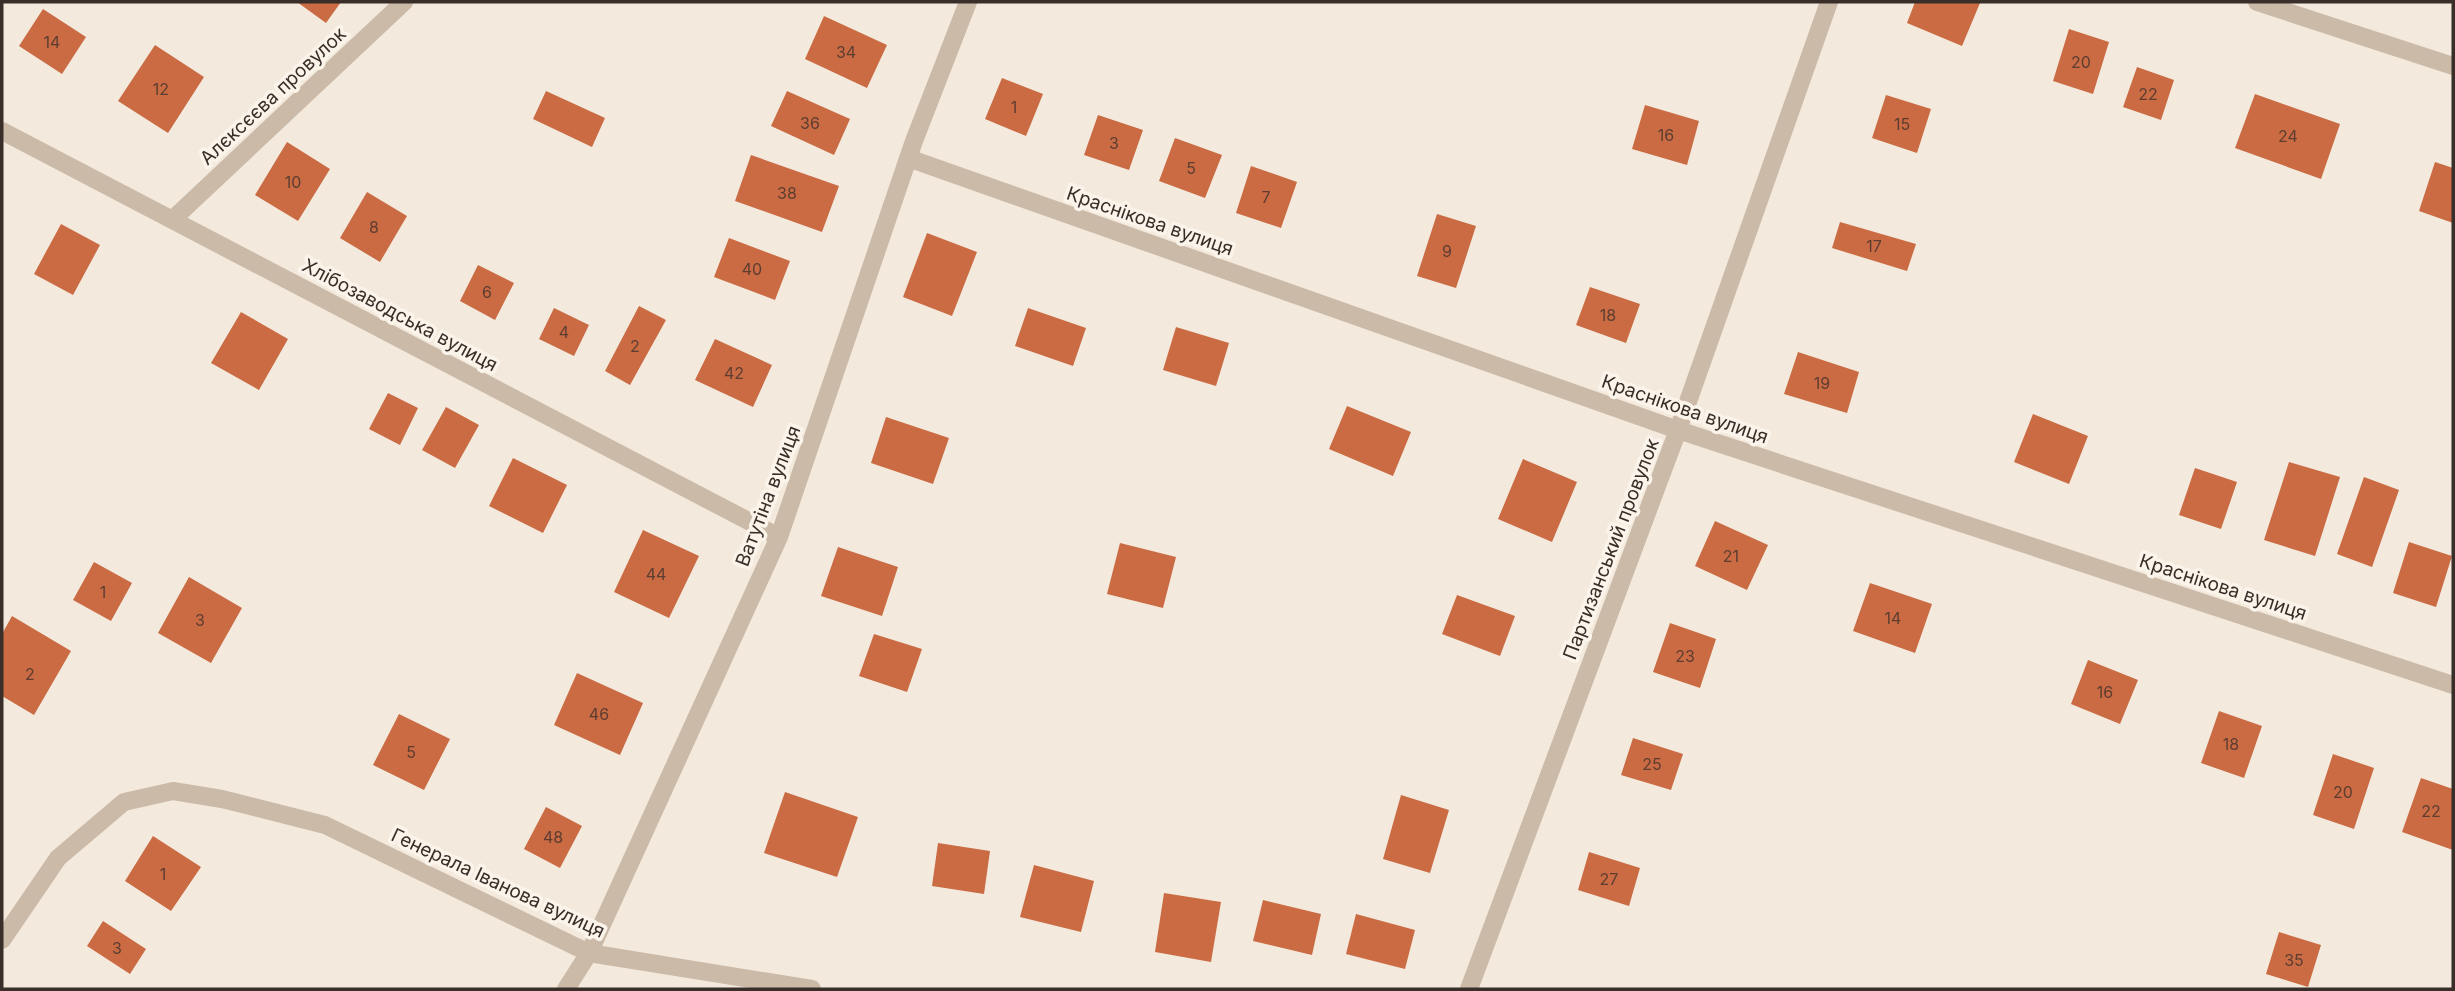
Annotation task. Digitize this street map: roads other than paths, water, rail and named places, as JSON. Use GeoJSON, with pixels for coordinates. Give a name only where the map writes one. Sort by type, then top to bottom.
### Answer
{"type":"FeatureCollection","features":[{"type":"Feature","properties":{"kind":"street","name":"Алєксєєва провулок"},"geometry":{"type":"LineString","coordinates":[[172,220],[404,2]]}},
{"type":"Feature","properties":{"kind":"street","name":"Ватутіна вулиця"},"geometry":{"type":"LineString","coordinates":[[566,989],[589,953],[779,537],[908,158],[968,2]]}},
{"type":"Feature","properties":{"kind":"street","name":"Партизанський провулок"},"geometry":{"type":"LineString","coordinates":[[1469,989],[1678,430],[1829,2]]}},
{"type":"Feature","properties":{"kind":"street"},"geometry":{"type":"LineString","coordinates":[[2257,2],[2453,66]]}},
{"type":"Feature","properties":{"kind":"street","name":"Хлібозаводська вулиця"},"geometry":{"type":"LineString","coordinates":[[2,131],[779,537]]}},
{"type":"Feature","properties":{"kind":"street","name":"Краснікова вулиця"},"geometry":{"type":"LineString","coordinates":[[908,158],[1678,430],[2453,685]]}},
{"type":"Feature","properties":{"kind":"street","name":"Генерала Іванова вулиця"},"geometry":{"type":"LineString","coordinates":[[2,940],[58,858],[124,802],[173,791],[222,799],[325,825],[589,953],[812,989]]}}]}
